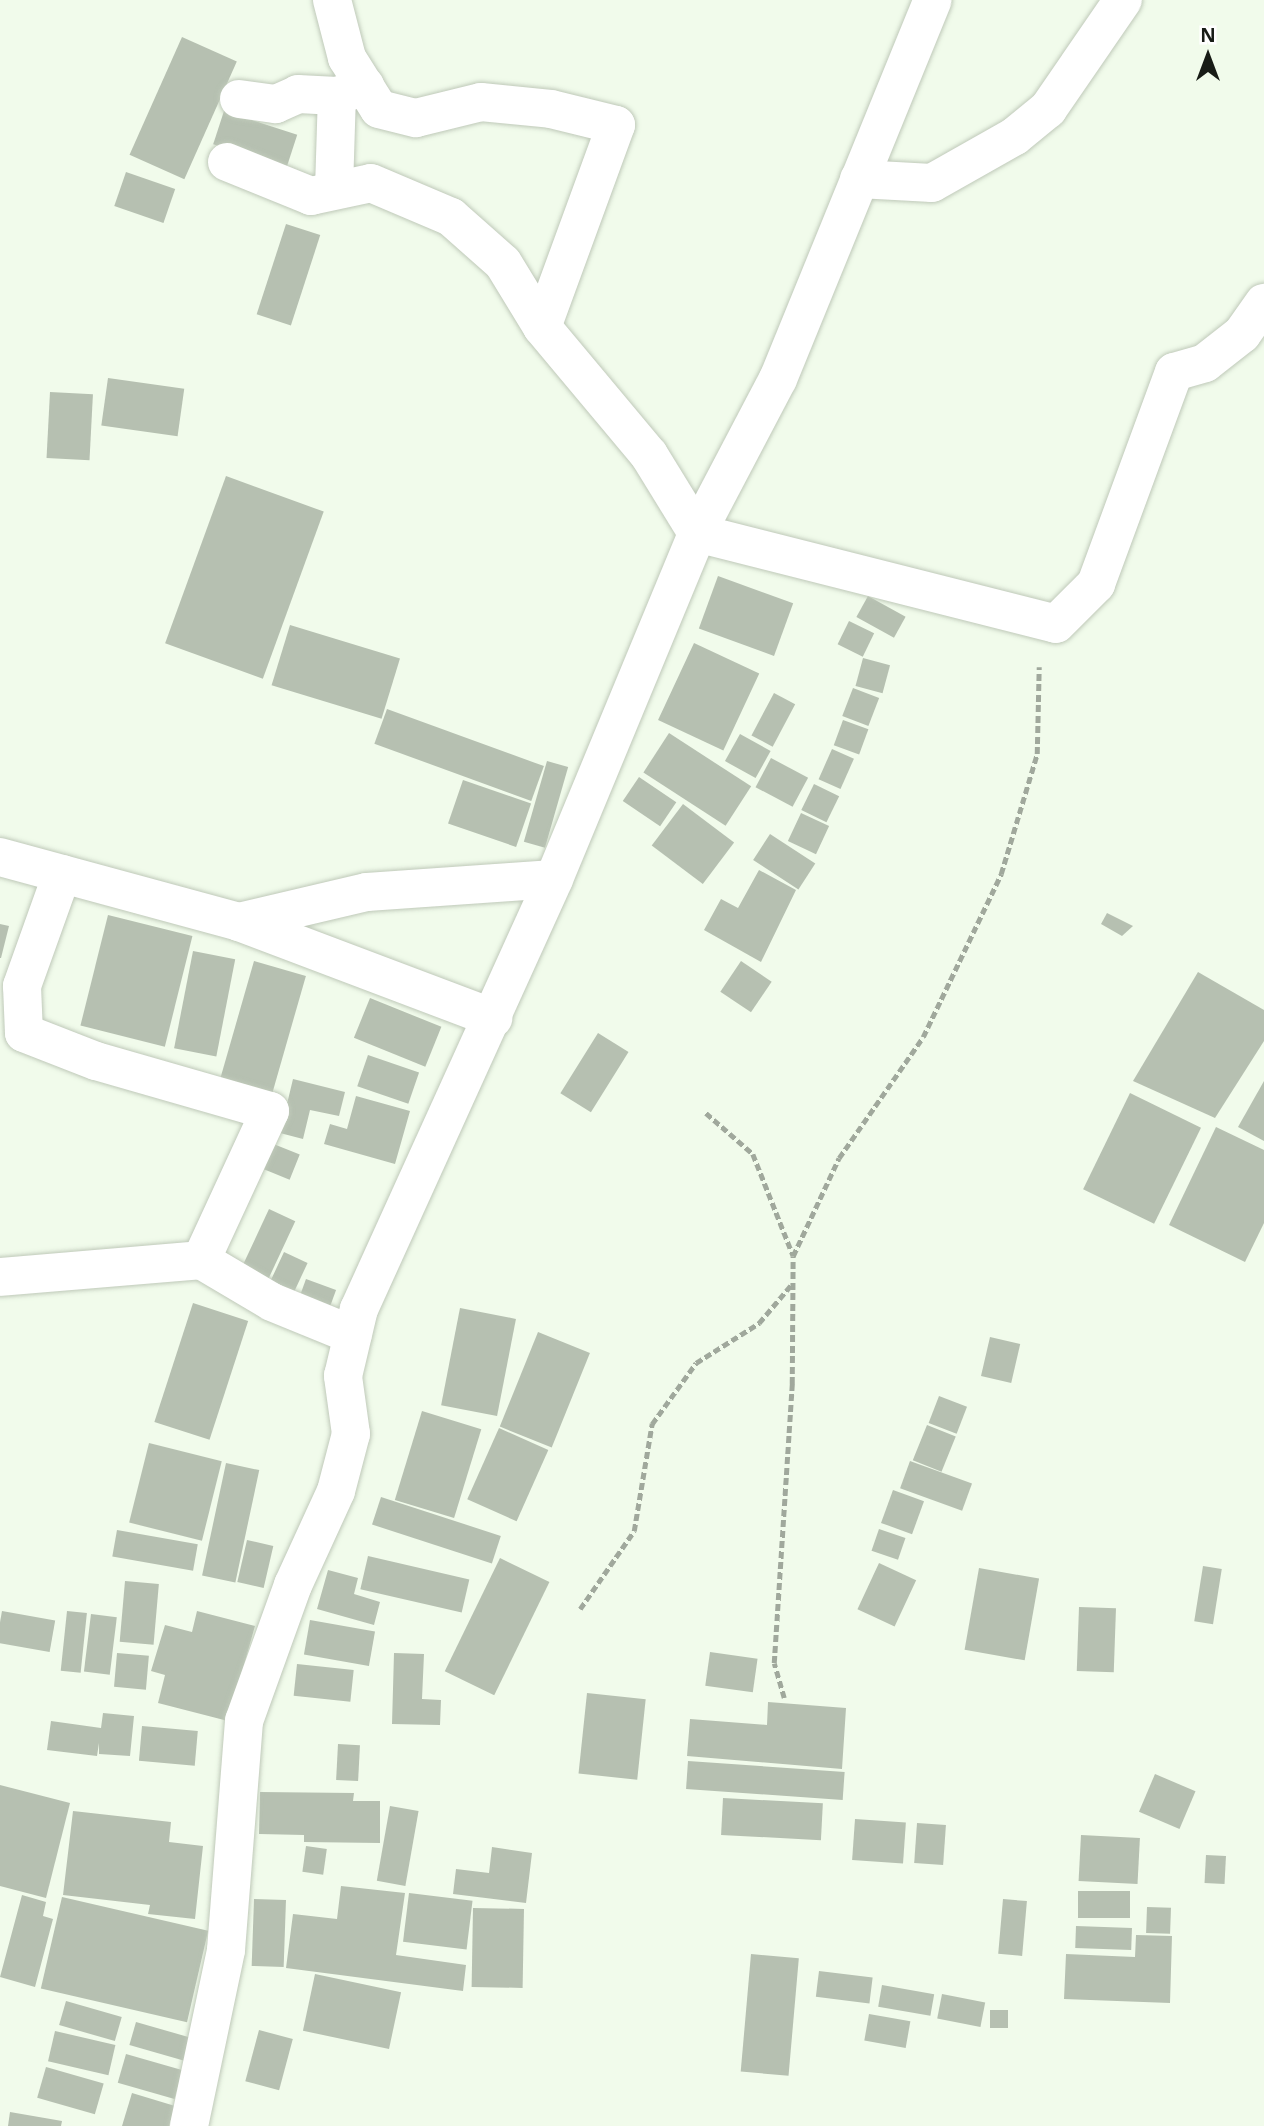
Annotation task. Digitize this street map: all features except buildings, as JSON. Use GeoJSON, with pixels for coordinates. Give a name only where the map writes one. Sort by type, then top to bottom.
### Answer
{"type":"FeatureCollection","features":[{"type":"Feature","properties":{"kind":"street"},"geometry":{"type":"LineString","coordinates":[[332,0],[348,58],[351,91],[334,188]]}},
{"type":"Feature","properties":{"kind":"street"},"geometry":{"type":"LineString","coordinates":[[189,2126],[226,1950],[244,1721],[293,1585],[336,1491],[351,1434],[343,1376],[353,1335],[554,879],[697,533],[778,379],[933,0]]}},
{"type":"Feature","properties":{"kind":"street"},"geometry":{"type":"LineString","coordinates":[[859,179],[932,183],[1015,136],[1048,110],[1123,0]]}},
{"type":"Feature","properties":{"kind":"street"},"geometry":{"type":"LineString","coordinates":[[239,99],[276,104],[298,94],[351,91],[379,109],[416,118],[481,102],[616,125],[542,327]]}},
{"type":"Feature","properties":{"kind":"street"},"geometry":{"type":"LineString","coordinates":[[227,162],[311,196],[334,188],[371,183],[451,216],[503,263],[542,327],[649,455],[697,533],[1055,624],[1096,584],[1174,372],[1205,363],[1242,334],[1264,303]]}},
{"type":"Feature","properties":{"kind":"street"},"geometry":{"type":"LineString","coordinates":[[0,857],[239,922],[494,1018]]}},
{"type":"Feature","properties":{"kind":"street"},"geometry":{"type":"LineString","coordinates":[[62,874],[22,986],[24,1033],[96,1061],[270,1111],[201,1260]]}},
{"type":"Feature","properties":{"kind":"street"},"geometry":{"type":"LineString","coordinates":[[239,922],[367,892],[554,879]]}},
{"type":"Feature","properties":{"kind":"street"},"geometry":{"type":"LineString","coordinates":[[0,1277],[201,1260],[272,1302],[353,1335]]}},
{"type":"Feature","properties":{"kind":"path"},"geometry":{"type":"LineString","coordinates":[[793,1256],[839,1158],[923,1037],[1001,874],[1037,754],[1039,658],[1013,613]]}},
{"type":"Feature","properties":{"kind":"path"},"geometry":{"type":"LineString","coordinates":[[706,1113],[753,1154],[793,1256],[775,1663],[784,1698]]}},
{"type":"Feature","properties":{"kind":"path"},"geometry":{"type":"LineString","coordinates":[[580,1609],[634,1531],[652,1424],[696,1363],[759,1323],[793,1283]]}}]}
